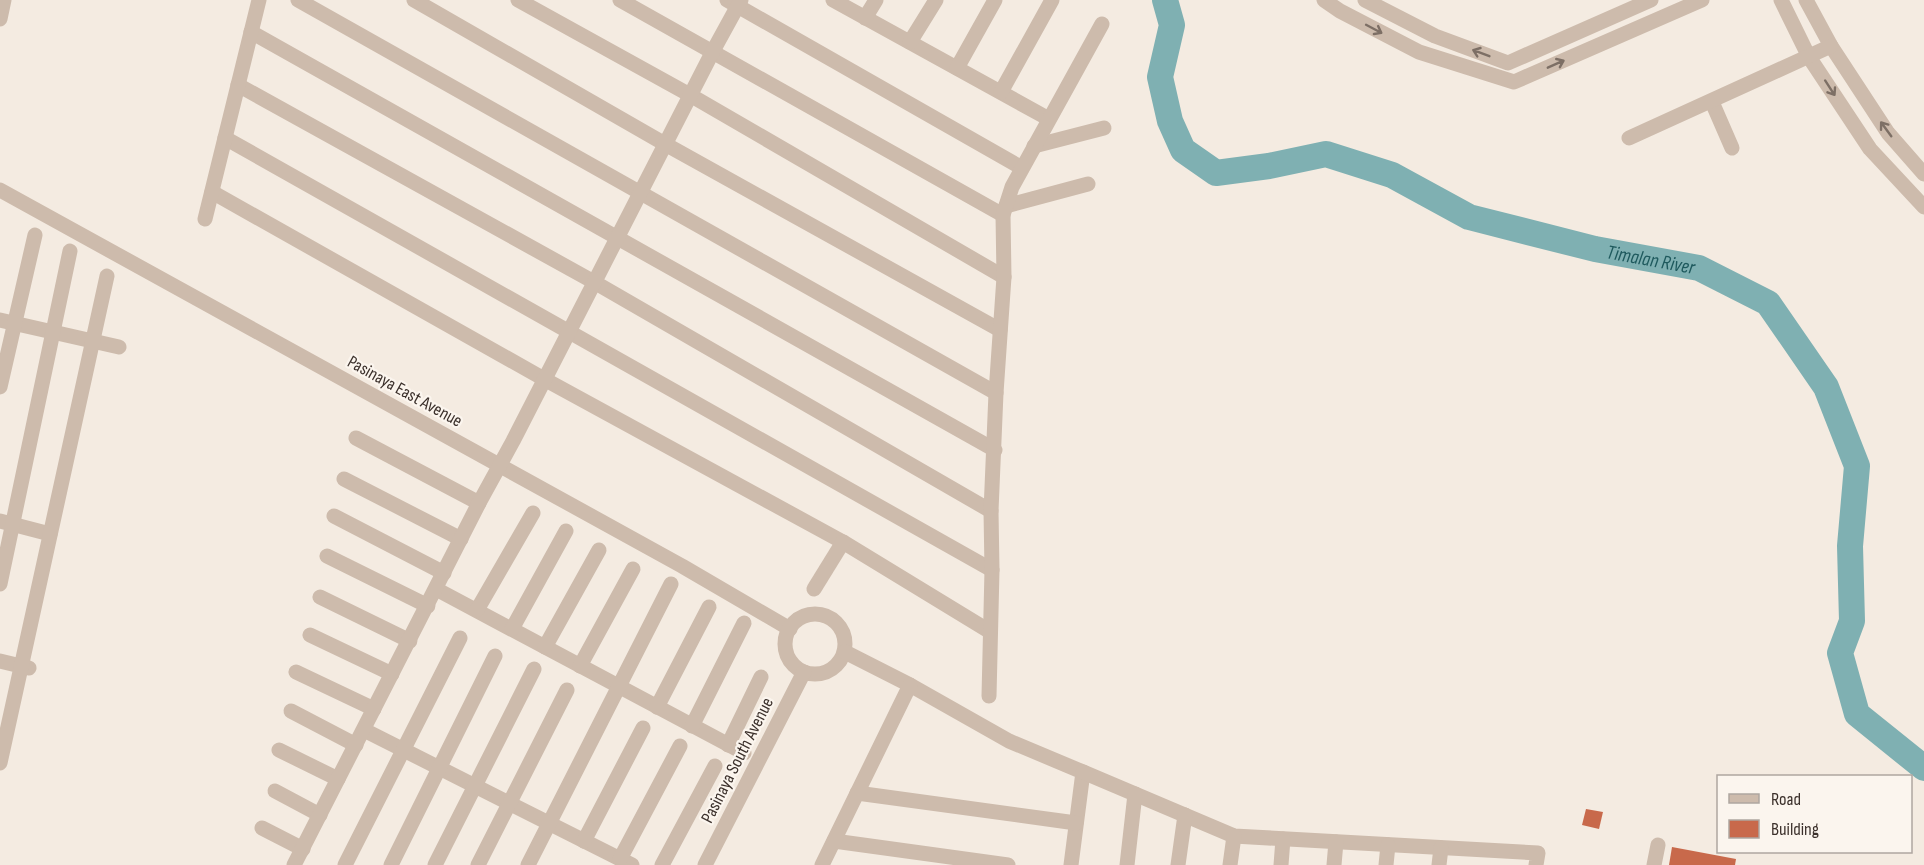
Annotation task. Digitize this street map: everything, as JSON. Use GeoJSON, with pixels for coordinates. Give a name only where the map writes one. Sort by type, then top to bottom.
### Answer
{"type":"FeatureCollection","features":[{"type":"Feature","properties":{"kind":"street"},"geometry":{"type":"LineString","coordinates":[[0,19],[4,0]]}},
{"type":"Feature","properties":{"kind":"street"},"geometry":{"type":"LineString","coordinates":[[206,219],[259,0]]}},
{"type":"Feature","properties":{"kind":"street"},"geometry":{"type":"LineString","coordinates":[[298,0],[996,393]]}},
{"type":"Feature","properties":{"kind":"street"},"geometry":{"type":"LineString","coordinates":[[414,0],[665,144],[1000,330]]}},
{"type":"Feature","properties":{"kind":"street"},"geometry":{"type":"LineString","coordinates":[[518,0],[690,95],[1004,277]]}},
{"type":"Feature","properties":{"kind":"street"},"geometry":{"type":"LineString","coordinates":[[620,0],[1004,210],[1088,184]]}},
{"type":"Feature","properties":{"kind":"street"},"geometry":{"type":"LineString","coordinates":[[833,0],[1049,119]]}},
{"type":"Feature","properties":{"kind":"street"},"geometry":{"type":"LineString","coordinates":[[865,18],[876,0]]}},
{"type":"Feature","properties":{"kind":"street"},"geometry":{"type":"LineString","coordinates":[[910,42],[936,0]]}},
{"type":"Feature","properties":{"kind":"street"},"geometry":{"type":"LineString","coordinates":[[957,68],[995,0]]}},
{"type":"Feature","properties":{"kind":"street"},"geometry":{"type":"LineString","coordinates":[[1001,92],[1052,0]]}},
{"type":"Feature","properties":{"kind":"street"},"geometry":{"type":"LineString","coordinates":[[1324,0],[1340,11],[1419,52],[1514,82],[1702,0]]}},
{"type":"Feature","properties":{"kind":"street"},"geometry":{"type":"LineString","coordinates":[[1365,0],[1435,36],[1508,63],[1651,0]]}},
{"type":"Feature","properties":{"kind":"street"},"geometry":{"type":"LineString","coordinates":[[1781,0],[1809,57],[1870,149],[1924,207]]}},
{"type":"Feature","properties":{"kind":"street"},"geometry":{"type":"LineString","coordinates":[[1806,0],[1831,46],[1888,133],[1924,174]]}},
{"type":"Feature","properties":{"kind":"street"},"geometry":{"type":"LineString","coordinates":[[294,865],[713,51],[735,2],[1022,168]]}},
{"type":"Feature","properties":{"kind":"street"},"geometry":{"type":"LineString","coordinates":[[988,696],[992,570],[991,511],[1004,277],[1004,210],[1022,168],[1102,24]]}},
{"type":"Feature","properties":{"kind":"street"},"geometry":{"type":"LineString","coordinates":[[251,32],[618,236],[995,450]]}},
{"type":"Feature","properties":{"kind":"street"},"geometry":{"type":"LineString","coordinates":[[1629,138],[1831,46]]}},
{"type":"Feature","properties":{"kind":"street"},"geometry":{"type":"LineString","coordinates":[[238,85],[594,282],[991,511]]}},
{"type":"Feature","properties":{"kind":"street"},"geometry":{"type":"LineString","coordinates":[[1712,102],[1732,148]]}},
{"type":"Feature","properties":{"kind":"street"},"geometry":{"type":"LineString","coordinates":[[1035,146],[1104,128]]}},
{"type":"Feature","properties":{"kind":"street"},"geometry":{"type":"LineString","coordinates":[[225,138],[992,570]]}},
{"type":"Feature","properties":{"kind":"street","name":"Pasinaya East Avenue"},"geometry":{"type":"LineString","coordinates":[[0,190],[682,566],[790,629]]}},
{"type":"Feature","properties":{"kind":"street"},"geometry":{"type":"LineString","coordinates":[[212,192],[544,379],[843,542],[989,631]]}},
{"type":"Feature","properties":{"kind":"street"},"geometry":{"type":"LineString","coordinates":[[0,387],[7,321],[34,235]]}},
{"type":"Feature","properties":{"kind":"street"},"geometry":{"type":"LineString","coordinates":[[0,584],[6,523],[53,332],[70,251]]}},
{"type":"Feature","properties":{"kind":"street"},"geometry":{"type":"LineString","coordinates":[[0,763],[25,667],[50,534],[107,276]]}},
{"type":"Feature","properties":{"kind":"street"},"geometry":{"type":"LineString","coordinates":[[7,321],[119,347]]}},
{"type":"Feature","properties":{"kind":"street"},"geometry":{"type":"LineString","coordinates":[[356,438],[479,503]]}},
{"type":"Feature","properties":{"kind":"street"},"geometry":{"type":"LineString","coordinates":[[344,479],[461,539]]}},
{"type":"Feature","properties":{"kind":"street"},"geometry":{"type":"LineString","coordinates":[[477,610],[533,513]]}},
{"type":"Feature","properties":{"kind":"street"},"geometry":{"type":"LineString","coordinates":[[334,516],[444,573]]}},
{"type":"Feature","properties":{"kind":"street"},"geometry":{"type":"LineString","coordinates":[[6,523],[50,534]]}},
{"type":"Feature","properties":{"kind":"street"},"geometry":{"type":"LineString","coordinates":[[512,629],[566,531]]}},
{"type":"Feature","properties":{"kind":"street"},"geometry":{"type":"LineString","coordinates":[[814,589],[843,542]]}},
{"type":"Feature","properties":{"kind":"street"},"geometry":{"type":"LineString","coordinates":[[545,647],[599,550]]}},
{"type":"Feature","properties":{"kind":"street"},"geometry":{"type":"LineString","coordinates":[[327,556],[428,606]]}},
{"type":"Feature","properties":{"kind":"street"},"geometry":{"type":"LineString","coordinates":[[580,666],[633,569]]}},
{"type":"Feature","properties":{"kind":"street"},"geometry":{"type":"LineString","coordinates":[[528,865],[671,584]]}},
{"type":"Feature","properties":{"kind":"street"},"geometry":{"type":"LineString","coordinates":[[436,589],[744,753]]}},
{"type":"Feature","properties":{"kind":"street"},"geometry":{"type":"LineString","coordinates":[[320,597],[410,641]]}},
{"type":"Feature","properties":{"kind":"street"},"geometry":{"type":"LineString","coordinates":[[657,707],[709,607]]}},
{"type":"Feature","properties":{"kind":"street"},"geometry":{"type":"LineString","coordinates":[[818,614],[831,619],[842,630],[845,652],[832,670],[817,674],[804,672],[796,668],[788,656],[785,642],[790,629],[805,616],[818,614]]}},
{"type":"Feature","properties":{"kind":"street"},"geometry":{"type":"LineString","coordinates":[[692,726],[744,623]]}},
{"type":"Feature","properties":{"kind":"street"},"geometry":{"type":"LineString","coordinates":[[310,635],[393,674]]}},
{"type":"Feature","properties":{"kind":"street"},"geometry":{"type":"LineString","coordinates":[[345,865],[459,638]]}},
{"type":"Feature","properties":{"kind":"street"},"geometry":{"type":"LineString","coordinates":[[845,652],[910,685],[1009,741],[1234,836],[1441,848],[1490,858],[1538,853],[1536,865]]}},
{"type":"Feature","properties":{"kind":"street"},"geometry":{"type":"LineString","coordinates":[[391,865],[495,656]]}},
{"type":"Feature","properties":{"kind":"street"},"geometry":{"type":"LineString","coordinates":[[0,661],[25,667]]}},
{"type":"Feature","properties":{"kind":"street"},"geometry":{"type":"LineString","coordinates":[[435,865],[534,669]]}},
{"type":"Feature","properties":{"kind":"street"},"geometry":{"type":"LineString","coordinates":[[296,672],[374,709]]}},
{"type":"Feature","properties":{"kind":"street","name":"Pasinaya South Avenue"},"geometry":{"type":"LineString","coordinates":[[705,865],[804,672]]}},
{"type":"Feature","properties":{"kind":"street"},"geometry":{"type":"LineString","coordinates":[[728,745],[761,677]]}},
{"type":"Feature","properties":{"kind":"street"},"geometry":{"type":"LineString","coordinates":[[822,865],[910,685]]}},
{"type":"Feature","properties":{"kind":"street"},"geometry":{"type":"LineString","coordinates":[[478,865],[567,690]]}},
{"type":"Feature","properties":{"kind":"street"},"geometry":{"type":"LineString","coordinates":[[291,711],[356,745]]}},
{"type":"Feature","properties":{"kind":"street"},"geometry":{"type":"LineString","coordinates":[[584,841],[643,728]]}},
{"type":"Feature","properties":{"kind":"street"},"geometry":{"type":"LineString","coordinates":[[364,730],[626,862],[680,746]]}},
{"type":"Feature","properties":{"kind":"street"},"geometry":{"type":"LineString","coordinates":[[279,750],[339,779]]}},
{"type":"Feature","properties":{"kind":"street"},"geometry":{"type":"LineString","coordinates":[[662,865],[715,766]]}},
{"type":"Feature","properties":{"kind":"street"},"geometry":{"type":"LineString","coordinates":[[1071,865],[1083,772]]}},
{"type":"Feature","properties":{"kind":"street"},"geometry":{"type":"LineString","coordinates":[[275,791],[320,814]]}},
{"type":"Feature","properties":{"kind":"street"},"geometry":{"type":"LineString","coordinates":[[857,793],[1076,823]]}},
{"type":"Feature","properties":{"kind":"street"},"geometry":{"type":"LineString","coordinates":[[1127,865],[1136,794]]}},
{"type":"Feature","properties":{"kind":"street"},"geometry":{"type":"LineString","coordinates":[[1179,865],[1185,815]]}},
{"type":"Feature","properties":{"kind":"street"},"geometry":{"type":"LineString","coordinates":[[262,828],[303,849]]}},
{"type":"Feature","properties":{"kind":"street"},"geometry":{"type":"LineString","coordinates":[[1230,865],[1234,836]]}},
{"type":"Feature","properties":{"kind":"street"},"geometry":{"type":"LineString","coordinates":[[1281,865],[1283,839]]}},
{"type":"Feature","properties":{"kind":"street"},"geometry":{"type":"LineString","coordinates":[[834,841],[1008,865]]}},
{"type":"Feature","properties":{"kind":"street"},"geometry":{"type":"LineString","coordinates":[[1334,865],[1336,842]]}},
{"type":"Feature","properties":{"kind":"street"},"geometry":{"type":"LineString","coordinates":[[1386,865],[1388,845]]}},
{"type":"Feature","properties":{"kind":"street"},"geometry":{"type":"LineString","coordinates":[[1654,865],[1659,845]]}},
{"type":"Feature","properties":{"kind":"street"},"geometry":{"type":"LineString","coordinates":[[1439,865],[1441,848]]}},
{"type":"Feature","properties":{"kind":"building"},"geometry":{"type":"Polygon","coordinates":[[[1586,809],[1603,812],[1599,829],[1582,825],[1586,809]]]}},
{"type":"Feature","properties":{"kind":"building"},"geometry":{"type":"Polygon","coordinates":[[[1672,847],[1736,859],[1735,865],[1669,865],[1672,847]]]}},
{"type":"Feature","properties":{"kind":"waterway","name":"Timalan River"},"geometry":{"type":"LineString","coordinates":[[1165,0],[1172,25],[1160,77],[1170,121],[1183,150],[1216,173],[1269,166],[1326,154],[1392,175],[1469,217],[1595,249],[1699,268],[1768,303],[1826,387],[1857,466],[1850,546],[1852,621],[1840,653],[1857,714],[1924,768]]}}]}
